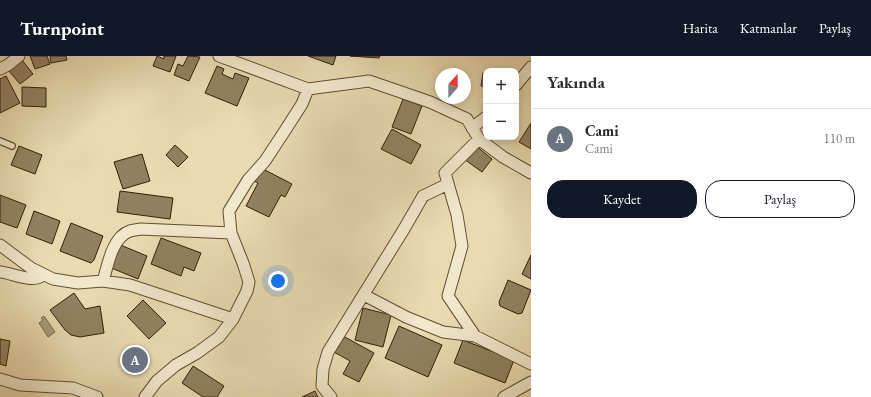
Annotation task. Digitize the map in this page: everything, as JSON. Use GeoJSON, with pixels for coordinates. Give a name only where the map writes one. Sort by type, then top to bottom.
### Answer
{"type":"FeatureCollection","features":[{"type":"Feature","properties":{"kind":"street"},"geometry":{"type":"LineString","coordinates":[[0,69],[8,65],[19,56]]}},
{"type":"Feature","properties":{"kind":"street"},"geometry":{"type":"LineString","coordinates":[[218,56],[308,89],[369,81],[430,102],[467,119],[479,139],[503,157],[531,173]]}},
{"type":"Feature","properties":{"kind":"street"},"geometry":{"type":"LineString","coordinates":[[519,81],[531,67]]}},
{"type":"Feature","properties":{"kind":"street"},"geometry":{"type":"LineString","coordinates":[[145,397],[157,381],[176,365],[197,353],[218,337],[233,319],[247,291],[249,282],[231,233],[229,211],[248,180],[265,161],[286,129],[302,104],[308,89]]}},
{"type":"Feature","properties":{"kind":"street"},"geometry":{"type":"LineString","coordinates":[[472,128],[483,119]]}},
{"type":"Feature","properties":{"kind":"street"},"geometry":{"type":"LineString","coordinates":[[475,336],[448,296],[462,246],[445,173],[479,139]]}},
{"type":"Feature","properties":{"kind":"street"},"geometry":{"type":"LineString","coordinates":[[331,397],[322,386],[323,369],[328,352],[423,196],[448,184]]}},
{"type":"Feature","properties":{"kind":"street"},"geometry":{"type":"LineString","coordinates":[[103,281],[116,244],[122,235],[129,231],[140,229],[231,233]]}},
{"type":"Feature","properties":{"kind":"street"},"geometry":{"type":"LineString","coordinates":[[0,246],[43,275],[72,282],[103,281],[130,285],[233,319]]}},
{"type":"Feature","properties":{"kind":"street"},"geometry":{"type":"LineString","coordinates":[[0,272],[34,279],[43,275]]}},
{"type":"Feature","properties":{"kind":"street"},"geometry":{"type":"LineString","coordinates":[[364,295],[406,318],[443,332],[475,336],[531,364]]}},
{"type":"Feature","properties":{"kind":"street"},"geometry":{"type":"LineString","coordinates":[[0,379],[20,385],[73,388],[97,397]]}},
{"type":"Feature","properties":{"kind":"street"},"geometry":{"type":"LineString","coordinates":[[504,397],[517,393],[531,382]]}},
{"type":"Feature","properties":{"kind":"lane"},"geometry":{"type":"LineString","coordinates":[[0,141],[12,146]]}},
{"type":"Feature","properties":{"kind":"shaded area"},"geometry":{"type":"Polygon","coordinates":[[[44,316],[55,332],[48,337],[39,323],[43,320],[41,318],[44,316]]]}},
{"type":"Feature","properties":{"kind":"building"},"geometry":{"type":"Polygon","coordinates":[[[30,56],[47,56],[50,64],[35,69],[30,56]]]}},
{"type":"Feature","properties":{"kind":"building"},"geometry":{"type":"Polygon","coordinates":[[[50,56],[66,56],[67,60],[51,63],[50,56]]]}},
{"type":"Feature","properties":{"kind":"building"},"geometry":{"type":"Polygon","coordinates":[[[157,56],[164,59],[164,56],[176,56],[170,72],[153,66],[157,56]]]}},
{"type":"Feature","properties":{"kind":"building"},"geometry":{"type":"Polygon","coordinates":[[[188,56],[200,57],[189,81],[174,75],[178,64],[183,66],[188,56]]]}},
{"type":"Feature","properties":{"kind":"building"},"geometry":{"type":"Polygon","coordinates":[[[308,56],[336,56],[333,65],[308,56]]]}},
{"type":"Feature","properties":{"kind":"building"},"geometry":{"type":"Polygon","coordinates":[[[350,56],[380,56],[379,58],[350,56]]]}},
{"type":"Feature","properties":{"kind":"building"},"geometry":{"type":"Polygon","coordinates":[[[22,60],[33,74],[20,84],[9,71],[22,60]]]}},
{"type":"Feature","properties":{"kind":"building"},"geometry":{"type":"Polygon","coordinates":[[[217,66],[224,69],[222,74],[233,79],[235,73],[249,78],[237,106],[205,93],[217,66]]]}},
{"type":"Feature","properties":{"kind":"building"},"geometry":{"type":"Polygon","coordinates":[[[483,73],[483,86],[481,86],[483,73]]]}},
{"type":"Feature","properties":{"kind":"building"},"geometry":{"type":"Polygon","coordinates":[[[6,76],[20,103],[0,113],[0,79],[6,76]]]}},
{"type":"Feature","properties":{"kind":"building"},"geometry":{"type":"Polygon","coordinates":[[[22,87],[46,88],[46,107],[22,106],[22,87]]]}},
{"type":"Feature","properties":{"kind":"building"},"geometry":{"type":"Polygon","coordinates":[[[403,99],[422,106],[411,134],[392,127],[403,99]]]}},
{"type":"Feature","properties":{"kind":"building"},"geometry":{"type":"Polygon","coordinates":[[[531,123],[531,149],[519,142],[531,123]]]}},
{"type":"Feature","properties":{"kind":"building"},"geometry":{"type":"Polygon","coordinates":[[[392,129],[421,145],[411,164],[381,149],[392,129]]]}},
{"type":"Feature","properties":{"kind":"building"},"geometry":{"type":"Polygon","coordinates":[[[175,145],[188,157],[178,167],[166,155],[175,145]]]}},
{"type":"Feature","properties":{"kind":"building"},"geometry":{"type":"Polygon","coordinates":[[[475,145],[492,159],[482,172],[464,159],[475,145]]]}},
{"type":"Feature","properties":{"kind":"building"},"geometry":{"type":"Polygon","coordinates":[[[19,146],[42,155],[35,174],[11,165],[19,146]]]}},
{"type":"Feature","properties":{"kind":"building"},"geometry":{"type":"Polygon","coordinates":[[[142,154],[150,181],[123,189],[114,162],[142,154]]]}},
{"type":"Feature","properties":{"kind":"building"},"geometry":{"type":"Polygon","coordinates":[[[261,168],[292,184],[285,197],[281,195],[269,217],[246,206],[258,183],[254,181],[261,168]]]}},
{"type":"Feature","properties":{"kind":"building"},"geometry":{"type":"Polygon","coordinates":[[[120,191],[173,198],[170,219],[117,212],[120,191]]]}},
{"type":"Feature","properties":{"kind":"building"},"geometry":{"type":"Polygon","coordinates":[[[0,195],[26,205],[17,228],[0,222],[0,195]]]}},
{"type":"Feature","properties":{"kind":"building"},"geometry":{"type":"Polygon","coordinates":[[[34,211],[60,221],[52,244],[26,234],[34,211]]]}},
{"type":"Feature","properties":{"kind":"building"},"geometry":{"type":"Polygon","coordinates":[[[71,223],[103,236],[94,260],[91,263],[60,251],[71,223]]]}},
{"type":"Feature","properties":{"kind":"building"},"geometry":{"type":"Polygon","coordinates":[[[161,238],[201,253],[194,271],[184,267],[181,276],[151,264],[161,238]]]}},
{"type":"Feature","properties":{"kind":"building"},"geometry":{"type":"Polygon","coordinates":[[[118,244],[147,256],[138,279],[109,267],[118,244]]]}},
{"type":"Feature","properties":{"kind":"building"},"geometry":{"type":"Polygon","coordinates":[[[531,255],[531,279],[522,274],[531,255]]]}},
{"type":"Feature","properties":{"kind":"building"},"geometry":{"type":"Polygon","coordinates":[[[508,280],[531,290],[522,313],[518,314],[500,306],[499,302],[508,280]]]}},
{"type":"Feature","properties":{"kind":"building"},"geometry":{"type":"Polygon","coordinates":[[[74,293],[85,309],[100,306],[104,333],[80,337],[71,335],[65,330],[50,310],[74,293]]]}},
{"type":"Feature","properties":{"kind":"building"},"geometry":{"type":"Polygon","coordinates":[[[143,300],[166,323],[149,339],[127,316],[143,300]]]}},
{"type":"Feature","properties":{"kind":"building"},"geometry":{"type":"Polygon","coordinates":[[[363,308],[391,315],[383,347],[355,340],[363,308]]]}},
{"type":"Feature","properties":{"kind":"building"},"geometry":{"type":"Polygon","coordinates":[[[399,326],[442,345],[428,377],[385,358],[399,326]]]}},
{"type":"Feature","properties":{"kind":"building"},"geometry":{"type":"Polygon","coordinates":[[[343,336],[374,353],[359,382],[343,374],[350,361],[334,352],[343,336]]]}},
{"type":"Feature","properties":{"kind":"building"},"geometry":{"type":"Polygon","coordinates":[[[0,339],[10,341],[6,366],[0,364],[0,339]]]}},
{"type":"Feature","properties":{"kind":"building"},"geometry":{"type":"Polygon","coordinates":[[[463,340],[514,360],[505,383],[454,363],[463,340]]]}},
{"type":"Feature","properties":{"kind":"building"},"geometry":{"type":"Polygon","coordinates":[[[135,348],[140,349],[146,355],[146,365],[140,371],[135,372],[130,371],[124,365],[123,360],[124,355],[130,349],[135,348]]]}},
{"type":"Feature","properties":{"kind":"building"},"geometry":{"type":"Polygon","coordinates":[[[193,366],[224,386],[217,397],[203,397],[182,383],[193,366]]]}},
{"type":"Feature","properties":{"kind":"building"},"geometry":{"type":"Polygon","coordinates":[[[315,391],[318,397],[302,397],[315,391]]]}},
{"type":"Feature","properties":{"kind":"place","name":"Cami"},"geometry":{"type":"Point","coordinates":[135,360]}}]}
